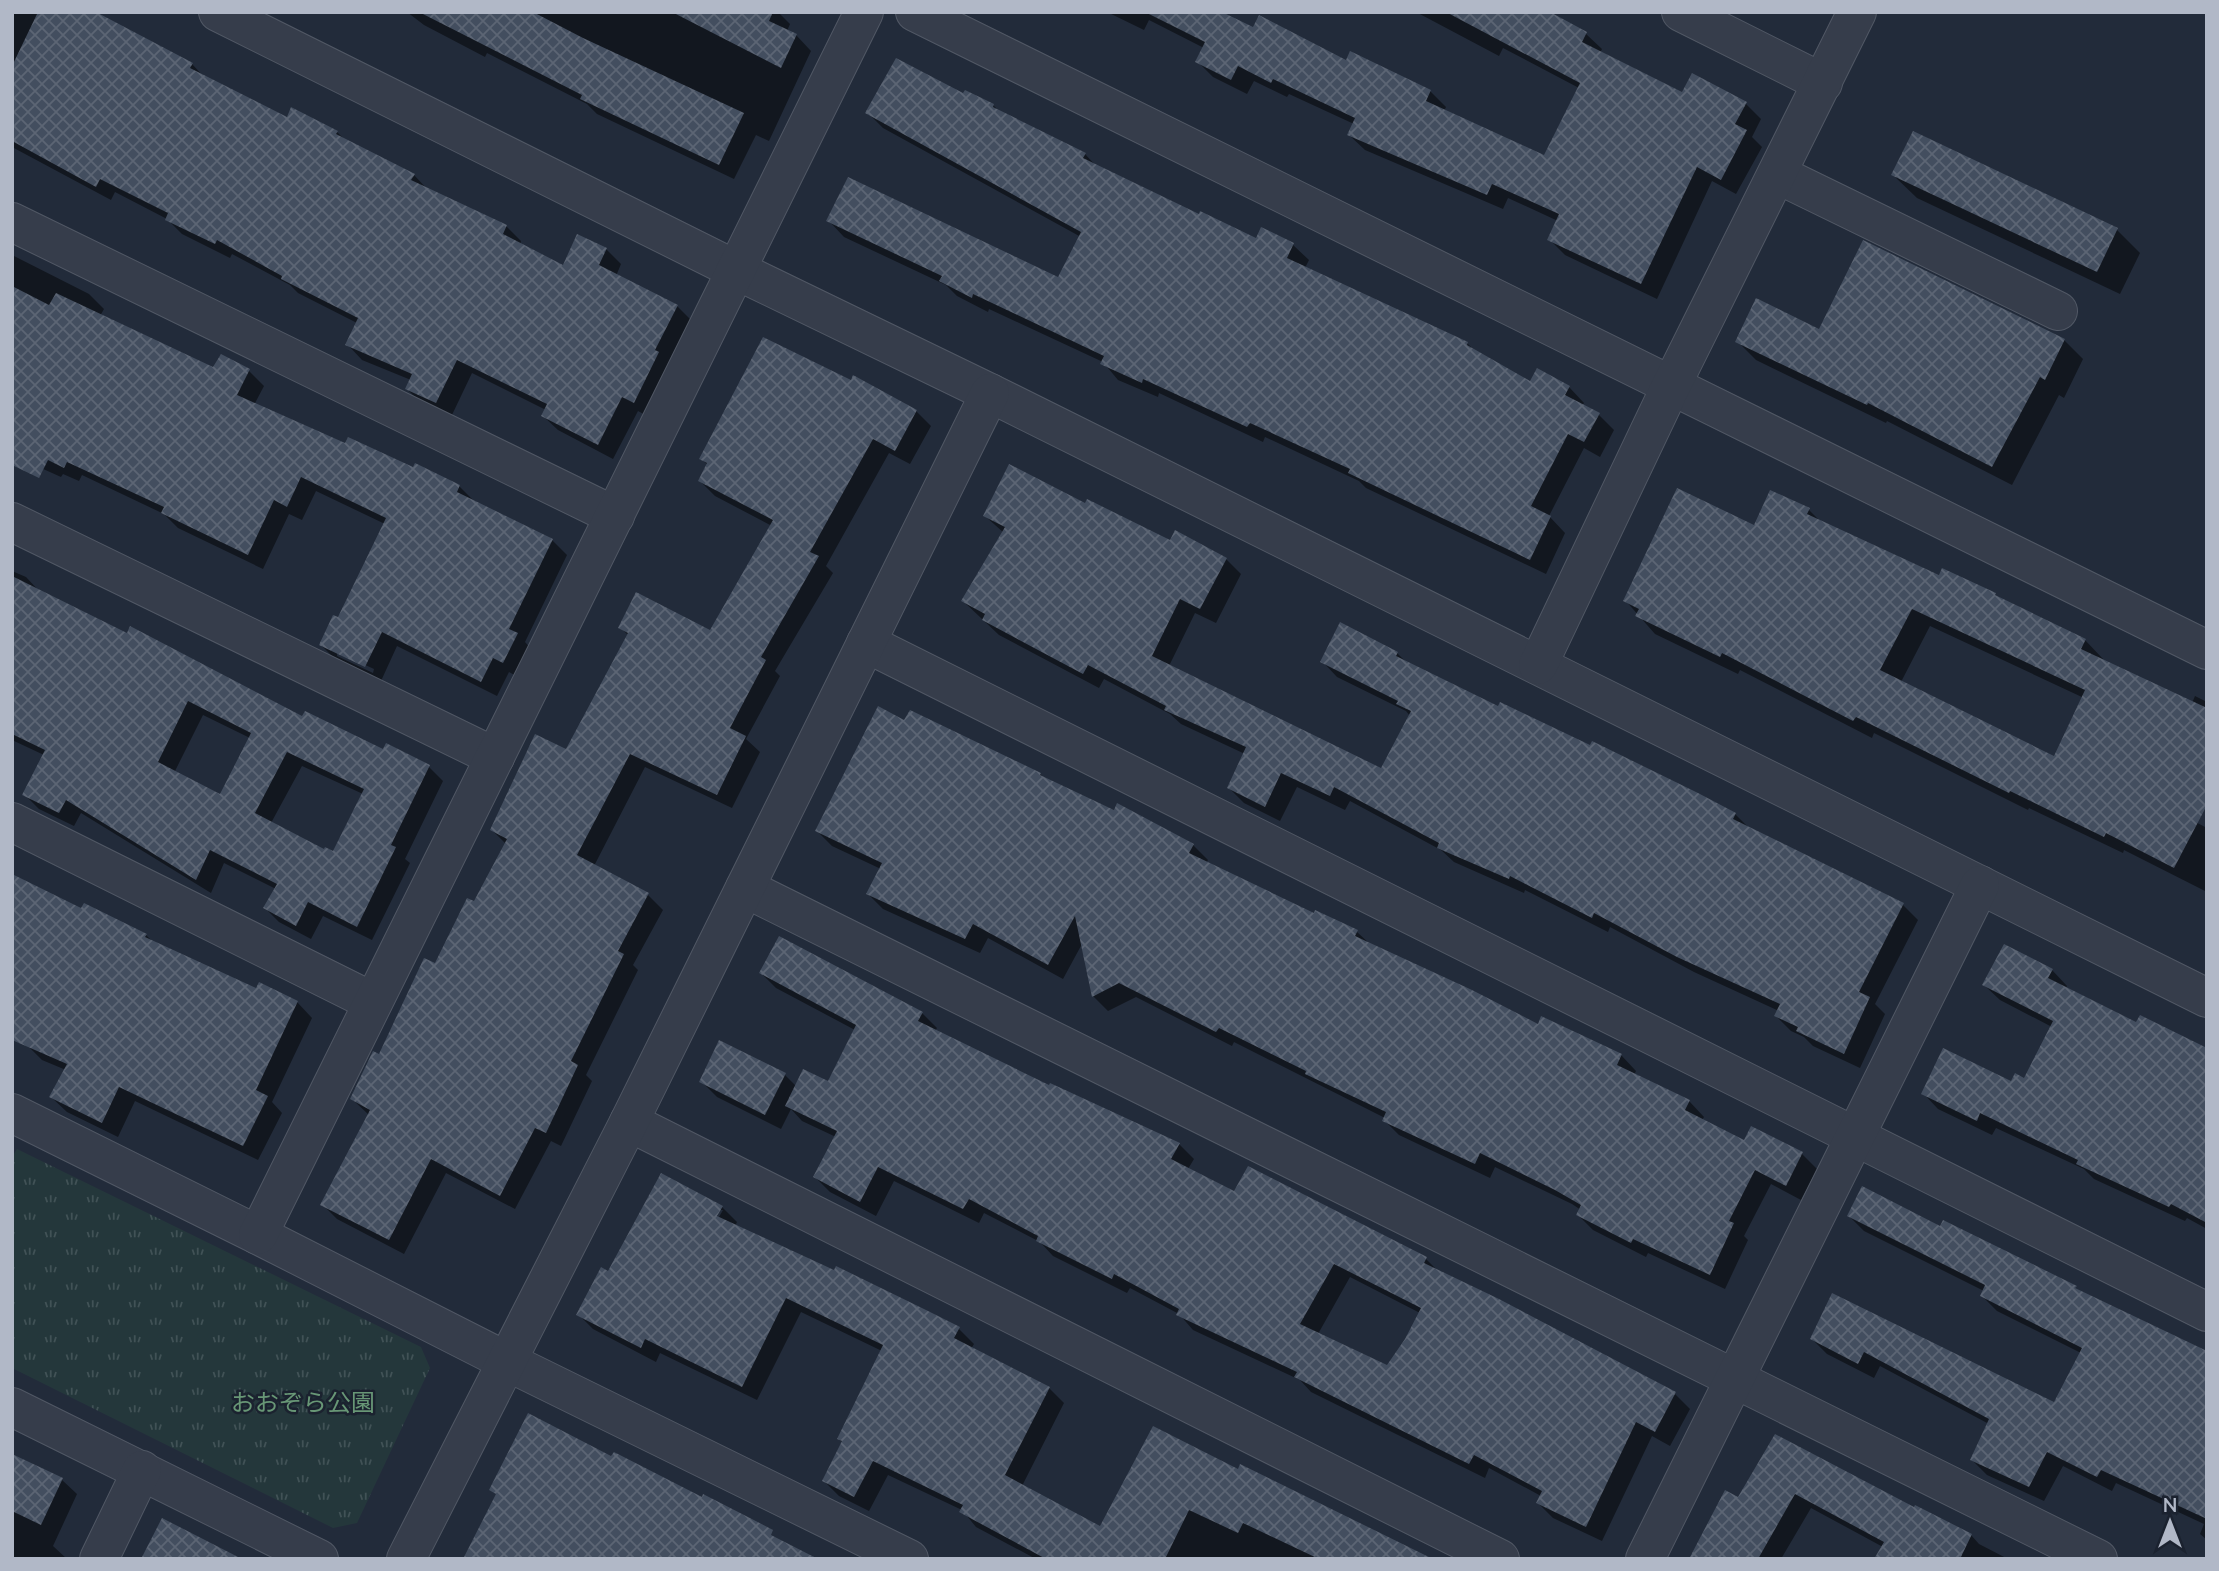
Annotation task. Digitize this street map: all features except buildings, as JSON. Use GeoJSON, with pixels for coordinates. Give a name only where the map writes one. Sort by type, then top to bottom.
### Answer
{"type":"FeatureCollection","features":[{"type":"Feature","properties":{"kind":"street"},"geometry":{"type":"LineString","coordinates":[[218,12],[2207,998]]}},
{"type":"Feature","properties":{"kind":"street"},"geometry":{"type":"LineString","coordinates":[[258,1235],[864,12]]}},
{"type":"Feature","properties":{"kind":"street"},"geometry":{"type":"LineString","coordinates":[[915,12],[2207,650]]}},
{"type":"Feature","properties":{"kind":"street"},"geometry":{"type":"LineString","coordinates":[[1681,12],[1823,83]]}},
{"type":"Feature","properties":{"kind":"street"},"geometry":{"type":"LineString","coordinates":[[1538,665],[1671,386],[1857,12]]}},
{"type":"Feature","properties":{"kind":"street"},"geometry":{"type":"LineString","coordinates":[[1777,174],[2058,310]]}},
{"type":"Feature","properties":{"kind":"street"},"geometry":{"type":"LineString","coordinates":[[12,222],[615,516]]}},
{"type":"Feature","properties":{"kind":"street"},"geometry":{"type":"LineString","coordinates":[[406,1559],[629,1122],[990,393]]}},
{"type":"Feature","properties":{"kind":"street"},"geometry":{"type":"LineString","coordinates":[[12,522],[495,757]]}},
{"type":"Feature","properties":{"kind":"street"},"geometry":{"type":"LineString","coordinates":[[866,643],[2207,1312]]}},
{"type":"Feature","properties":{"kind":"street"},"geometry":{"type":"LineString","coordinates":[[12,822],[373,1002]]}},
{"type":"Feature","properties":{"kind":"street"},"geometry":{"type":"LineString","coordinates":[[1645,1559],[1980,885]]}},
{"type":"Feature","properties":{"kind":"street"},"geometry":{"type":"LineString","coordinates":[[745,888],[2098,1559]]}},
{"type":"Feature","properties":{"kind":"street"},"geometry":{"type":"LineString","coordinates":[[12,1113],[506,1361],[909,1559]]}},
{"type":"Feature","properties":{"kind":"street"},"geometry":{"type":"LineString","coordinates":[[629,1122],[1500,1559]]}},
{"type":"Feature","properties":{"kind":"street"},"geometry":{"type":"LineString","coordinates":[[12,1407],[319,1559]]}},
{"type":"Feature","properties":{"kind":"street"},"geometry":{"type":"LineString","coordinates":[[99,1559],[142,1470]]}},
{"type":"Feature","properties":{"kind":"green space","name":"おおぞら公園"},"geometry":{"type":"Polygon","coordinates":[[[17,1149],[421,1347],[430,1368],[357,1523],[333,1528],[12,1368],[12,1157],[17,1149]]]}}]}
